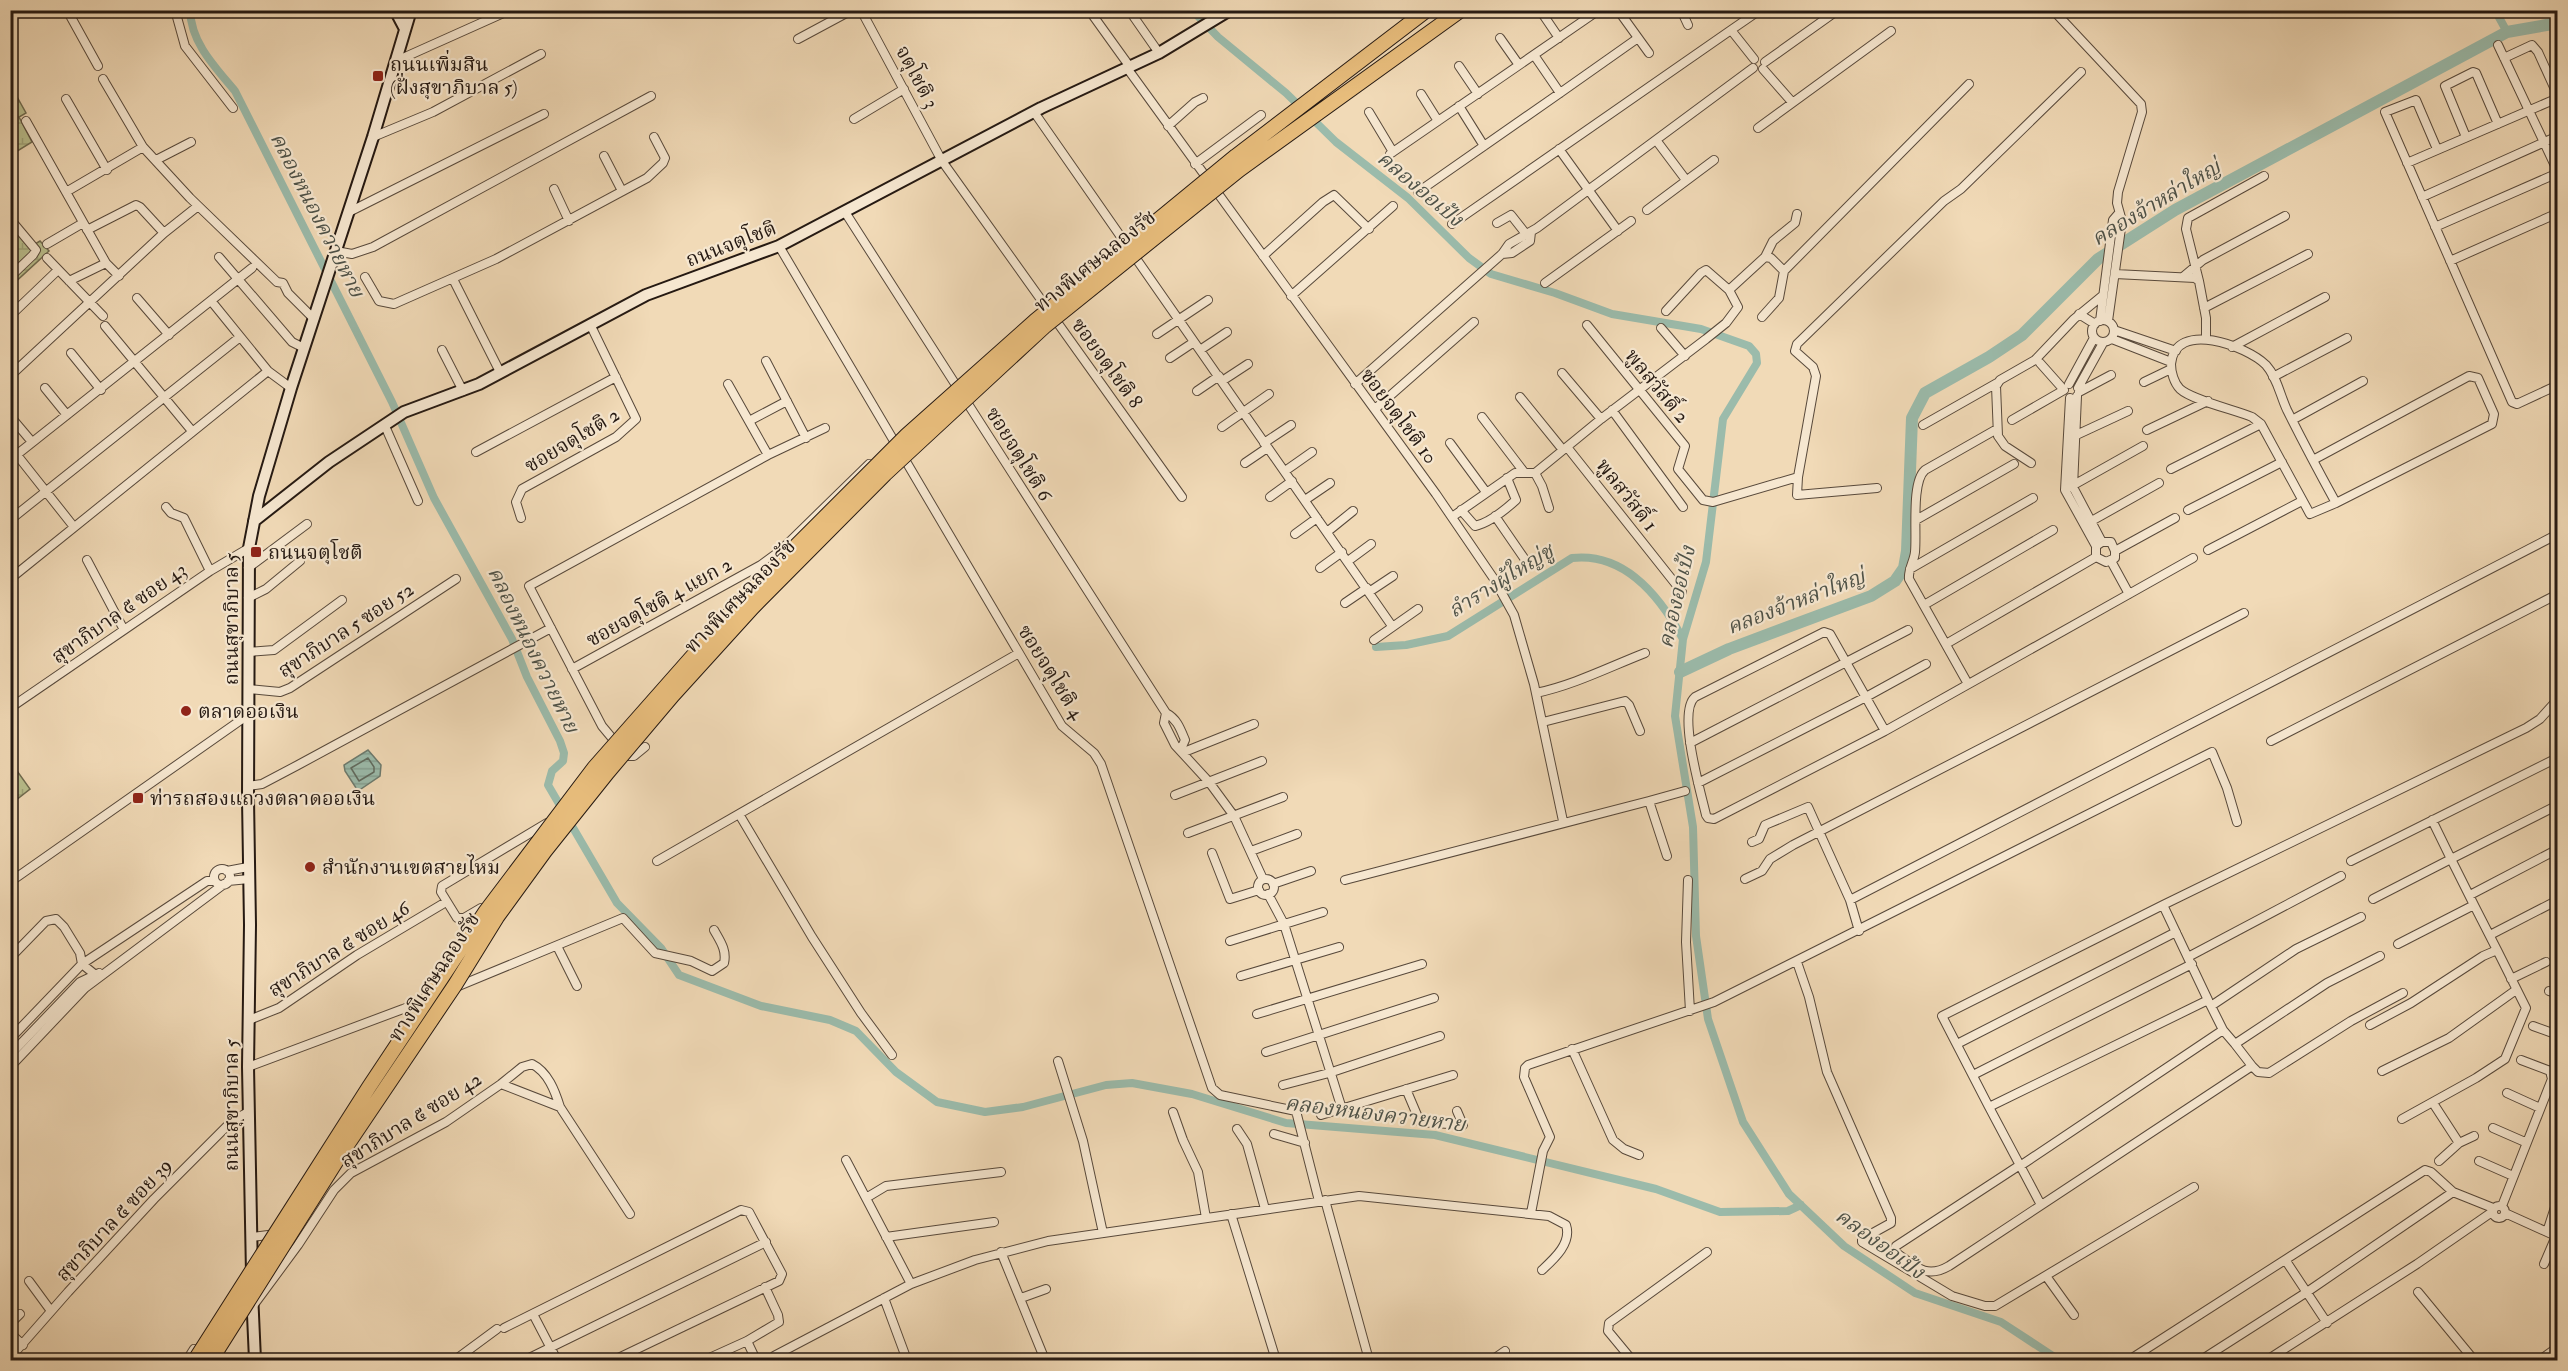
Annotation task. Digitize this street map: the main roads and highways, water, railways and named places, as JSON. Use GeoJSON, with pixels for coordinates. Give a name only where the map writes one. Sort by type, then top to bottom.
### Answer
{"type":"FeatureCollection","features":[{"type":"Feature","properties":{"kind":"highway","name":"ทางพิเศษฉลองรัช"},"geometry":{"type":"LineString","coordinates":[[195,1360],[369,1087],[486,911],[594,768],[744,598],[908,435],[1026,329],[1236,156],[1427,10]]}},
{"type":"Feature","properties":{"kind":"highway","name":"ทางพิเศษฉลองรัช"},"geometry":{"type":"LineString","coordinates":[[212,1360],[339,1158],[455,985],[497,916],[544,851],[608,772],[673,695],[752,608],[885,474],[1045,326],[1239,170],[1461,10]]}},
{"type":"Feature","properties":{"kind":"main road"},"geometry":{"type":"LineString","coordinates":[[395,10],[405,29]]}},
{"type":"Feature","properties":{"kind":"main road","name":"ถนนสุขาภิบาล 5"},"geometry":{"type":"LineString","coordinates":[[255,1360],[248,1112],[249,548],[259,496],[291,388],[373,137],[411,10]]}},
{"type":"Feature","properties":{"kind":"main road","name":"ถนนจตุโชติ"},"geometry":{"type":"LineString","coordinates":[[254,521],[329,462],[404,412],[463,391],[653,292],[779,246],[1034,112],[1159,53],[1230,10]]}},
{"type":"Feature","properties":{"kind":"water"},"geometry":{"type":"Polygon","coordinates":[[[368,750],[381,765],[380,776],[358,791],[345,771],[344,765],[368,750]]]}},
{"type":"Feature","properties":{"kind":"waterway","name":"คลองหนองควายหาย"},"geometry":{"type":"LineString","coordinates":[[190,10],[191,22],[199,44],[212,64],[235,91],[392,402],[434,498],[512,639],[527,677],[560,741],[564,753],[563,761],[552,771],[548,785],[617,903],[661,948],[679,975],[761,1006],[830,1020],[856,1031],[896,1072],[937,1102],[985,1112],[1023,1107],[1106,1085],[1132,1083],[1192,1094],[1286,1123],[1435,1135],[1656,1189],[1720,1212],[1788,1211],[1801,1205]]}},
{"type":"Feature","properties":{"kind":"waterway","name":"คลองออเป้ง"},"geometry":{"type":"LineString","coordinates":[[1192,10],[1218,37],[1286,93],[1336,142],[1408,198],[1469,258],[1491,274],[1555,293],[1612,314],[1701,329],[1749,346],[1756,354],[1757,363],[1723,419],[1706,562],[1683,639],[1675,716],[1693,827],[1696,936],[1708,1019],[1743,1122],[1789,1194],[1844,1246],[1915,1293],[2001,1322],[2059,1360]]}},
{"type":"Feature","properties":{"kind":"waterway"},"geometry":{"type":"LineString","coordinates":[[2495,10],[2507,32]]}},
{"type":"Feature","properties":{"kind":"waterway","name":"คลองจ้าหล่าใหญ่"},"geometry":{"type":"LineString","coordinates":[[1680,672],[1729,649],[1871,596],[1895,581],[1904,568],[1907,551],[1912,418],[1925,393],[1989,357],[2022,335],[2098,259],[2175,210],[2507,32],[2558,23]]}},
{"type":"Feature","properties":{"kind":"waterway","name":"ลำรางผู้ใหญ่ชู"},"geometry":{"type":"LineString","coordinates":[[1376,647],[1406,645],[1448,636],[1572,558],[1591,558],[1609,562],[1625,570],[1639,581],[1664,608],[1683,639]]}},
{"type":"Feature","properties":{"kind":"place","name":"ถนนเพิ่มสิน (ฝั่งสุขาภิบาล 5)"},"geometry":{"type":"Point","coordinates":[378,76]}},
{"type":"Feature","properties":{"kind":"place","name":"ถนนจตุโชติ"},"geometry":{"type":"Point","coordinates":[256,552]}},
{"type":"Feature","properties":{"kind":"place","name":"ตลาดออเงิน"},"geometry":{"type":"Point","coordinates":[186,711]}},
{"type":"Feature","properties":{"kind":"place","name":"ท่ารถสองแถวงตลาดออเงิน"},"geometry":{"type":"Point","coordinates":[138,798]}},
{"type":"Feature","properties":{"kind":"place","name":"สำนักงานเขตสายไหม"},"geometry":{"type":"Point","coordinates":[310,867]}}]}
